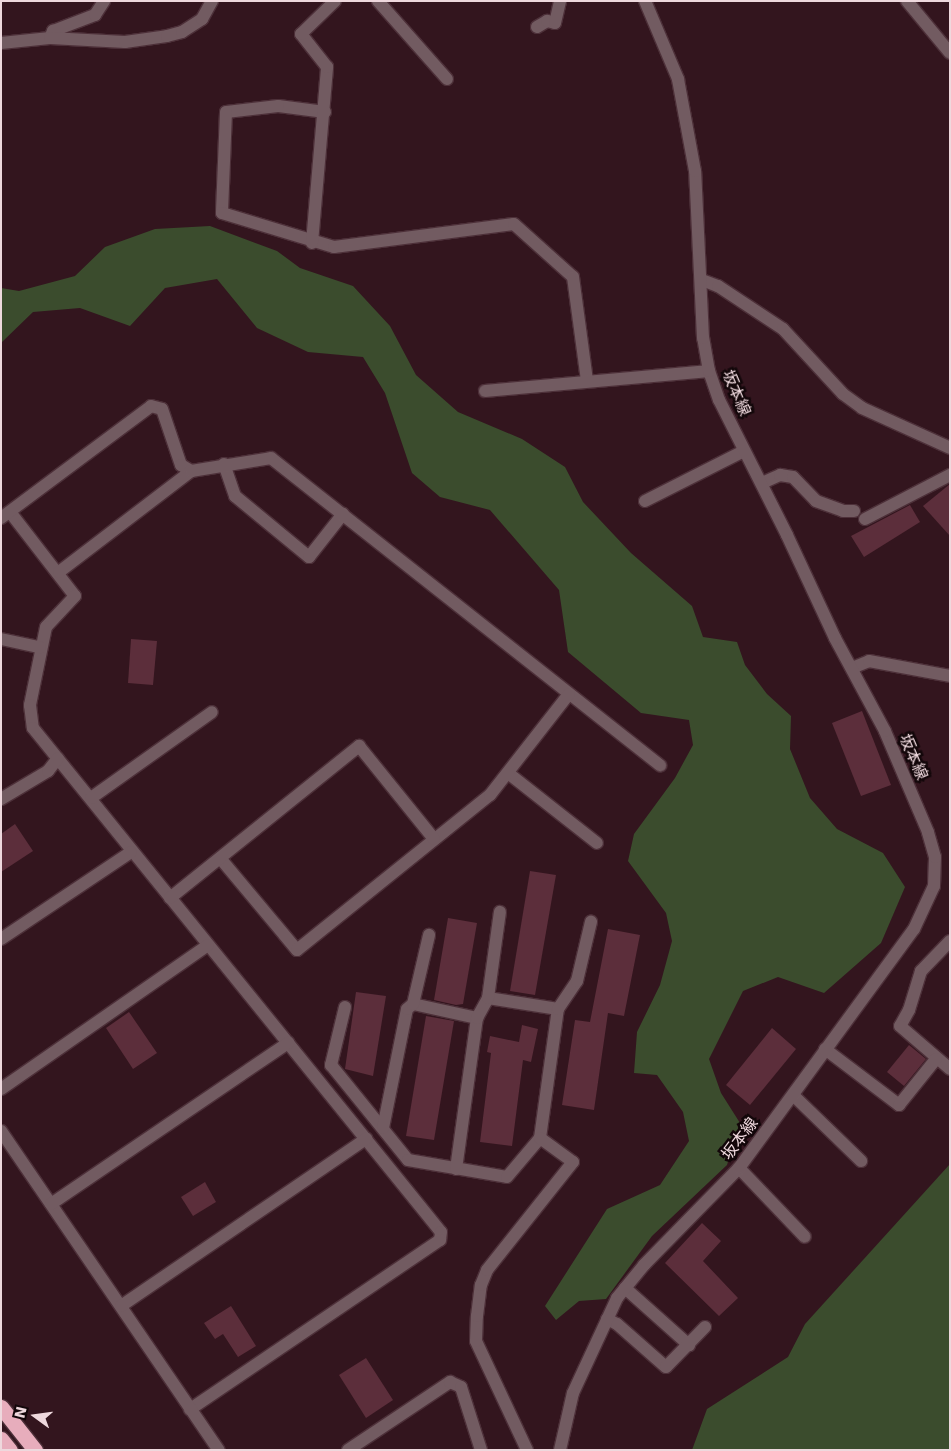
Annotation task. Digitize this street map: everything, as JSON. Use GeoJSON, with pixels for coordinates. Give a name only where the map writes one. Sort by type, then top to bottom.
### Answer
{"type":"FeatureCollection","features":[{"type":"Feature","properties":{"kind":"highway"},"geometry":{"type":"LineString","coordinates":[[1,1408],[35,1450]]}},
{"type":"Feature","properties":{"kind":"highway"},"geometry":{"type":"LineString","coordinates":[[1,1439],[10,1450]]}},
{"type":"Feature","properties":{"kind":"street"},"geometry":{"type":"LineString","coordinates":[[50,38],[53,31],[95,15],[104,1]]}},
{"type":"Feature","properties":{"kind":"street"},"geometry":{"type":"LineString","coordinates":[[1,43],[50,38],[125,42],[167,36],[182,32],[202,19],[212,1]]}},
{"type":"Feature","properties":{"kind":"street"},"geometry":{"type":"LineString","coordinates":[[312,242],[325,112],[327,67],[301,34],[335,1]]}},
{"type":"Feature","properties":{"kind":"street"},"geometry":{"type":"LineString","coordinates":[[378,1],[447,80]]}},
{"type":"Feature","properties":{"kind":"street"},"geometry":{"type":"LineString","coordinates":[[537,27],[546,21],[555,23],[560,1]]}},
{"type":"Feature","properties":{"kind":"street","name":"坂本線"},"geometry":{"type":"LineString","coordinates":[[560,1450],[573,1393],[607,1319],[625,1288],[644,1265],[739,1168],[914,929],[934,886],[934,857],[928,832],[885,732],[762,483],[718,400],[709,371],[703,338],[702,280],[695,171],[678,79],[645,1]]}},
{"type":"Feature","properties":{"kind":"street"},"geometry":{"type":"LineString","coordinates":[[907,1],[950,53]]}},
{"type":"Feature","properties":{"kind":"street"},"geometry":{"type":"LineString","coordinates":[[325,112],[278,106],[226,112],[222,213],[312,242],[334,247],[514,224],[574,277],[588,380]]}},
{"type":"Feature","properties":{"kind":"street"},"geometry":{"type":"LineString","coordinates":[[702,280],[718,286],[783,328],[842,394],[862,408],[950,448]]}},
{"type":"Feature","properties":{"kind":"street"},"geometry":{"type":"LineString","coordinates":[[485,391],[588,380],[709,371]]}},
{"type":"Feature","properties":{"kind":"street"},"geometry":{"type":"LineString","coordinates":[[190,1409],[440,1240],[441,1232],[170,898],[130,852],[91,798],[33,728],[30,705],[40,647],[46,627],[75,596],[59,572],[6,515],[151,406],[162,409],[181,465],[191,471]]}},
{"type":"Feature","properties":{"kind":"street"},"geometry":{"type":"LineString","coordinates":[[645,501],[744,451]]}},
{"type":"Feature","properties":{"kind":"street"},"geometry":{"type":"LineString","coordinates":[[59,572],[191,471],[224,464],[271,458],[660,765]]}},
{"type":"Feature","properties":{"kind":"street"},"geometry":{"type":"LineString","coordinates":[[224,464],[235,496],[309,557],[343,514]]}},
{"type":"Feature","properties":{"kind":"street"},"geometry":{"type":"LineString","coordinates":[[762,483],[780,475],[793,477],[816,501],[843,512],[854,511]]}},
{"type":"Feature","properties":{"kind":"street"},"geometry":{"type":"LineString","coordinates":[[865,519],[950,475]]}},
{"type":"Feature","properties":{"kind":"street"},"geometry":{"type":"LineString","coordinates":[[1,639],[40,647]]}},
{"type":"Feature","properties":{"kind":"street"},"geometry":{"type":"LineString","coordinates":[[852,668],[869,661],[950,676]]}},
{"type":"Feature","properties":{"kind":"street"},"geometry":{"type":"LineString","coordinates":[[220,858],[297,950],[490,795],[569,694]]}},
{"type":"Feature","properties":{"kind":"street"},"geometry":{"type":"LineString","coordinates":[[91,798],[212,712]]}},
{"type":"Feature","properties":{"kind":"street"},"geometry":{"type":"LineString","coordinates":[[170,898],[358,746],[434,839]]}},
{"type":"Feature","properties":{"kind":"street"},"geometry":{"type":"LineString","coordinates":[[1,799],[48,771],[58,758]]}},
{"type":"Feature","properties":{"kind":"street"},"geometry":{"type":"LineString","coordinates":[[508,773],[597,843]]}},
{"type":"Feature","properties":{"kind":"street"},"geometry":{"type":"LineString","coordinates":[[1,939],[130,852]]}},
{"type":"Feature","properties":{"kind":"street"},"geometry":{"type":"LineString","coordinates":[[456,1169],[477,1018],[488,998],[500,912]]}},
{"type":"Feature","properties":{"kind":"street"},"geometry":{"type":"LineString","coordinates":[[345,1007],[331,1065],[408,1160],[507,1177],[540,1138],[558,1009],[577,981],[591,922]]}},
{"type":"Feature","properties":{"kind":"street"},"geometry":{"type":"LineString","coordinates":[[383,1128],[407,1009],[413,1004],[429,935]]}},
{"type":"Feature","properties":{"kind":"street"},"geometry":{"type":"LineString","coordinates":[[950,941],[921,971],[910,1010],[900,1026],[936,1059],[950,1069]]}},
{"type":"Feature","properties":{"kind":"street"},"geometry":{"type":"LineString","coordinates":[[1,1089],[208,945]]}},
{"type":"Feature","properties":{"kind":"street"},"geometry":{"type":"LineString","coordinates":[[488,998],[558,1009]]}},
{"type":"Feature","properties":{"kind":"street"},"geometry":{"type":"LineString","coordinates":[[413,1004],[477,1018]]}},
{"type":"Feature","properties":{"kind":"street"},"geometry":{"type":"LineString","coordinates":[[50,1204],[288,1043]]}},
{"type":"Feature","properties":{"kind":"street"},"geometry":{"type":"LineString","coordinates":[[825,1049],[899,1105],[936,1059]]}},
{"type":"Feature","properties":{"kind":"street"},"geometry":{"type":"LineString","coordinates":[[792,1095],[861,1161]]}},
{"type":"Feature","properties":{"kind":"street"},"geometry":{"type":"LineString","coordinates":[[1,1130],[218,1450]]}},
{"type":"Feature","properties":{"kind":"street"},"geometry":{"type":"LineString","coordinates":[[527,1450],[480,1344],[476,1341],[476,1324],[481,1285],[487,1270],[573,1162],[540,1138]]}},
{"type":"Feature","properties":{"kind":"street"},"geometry":{"type":"LineString","coordinates":[[121,1306],[366,1139]]}},
{"type":"Feature","properties":{"kind":"street"},"geometry":{"type":"LineString","coordinates":[[739,1168],[805,1237]]}},
{"type":"Feature","properties":{"kind":"street"},"geometry":{"type":"LineString","coordinates":[[625,1288],[688,1345]]}},
{"type":"Feature","properties":{"kind":"street"},"geometry":{"type":"LineString","coordinates":[[607,1319],[617,1324],[666,1368],[705,1328]]}},
{"type":"Feature","properties":{"kind":"street"},"geometry":{"type":"LineString","coordinates":[[348,1450],[450,1382],[461,1387],[481,1450]]}},
{"type":"Feature","properties":{"kind":"green space"},"geometry":{"type":"Polygon","coordinates":[[[210,226],[277,251],[300,268],[353,286],[390,326],[416,375],[458,412],[522,439],[565,467],[583,502],[631,553],[692,606],[703,637],[737,642],[745,665],[767,694],[791,716],[790,749],[810,798],[837,829],[883,853],[905,887],[881,943],[824,993],[778,977],[743,991],[709,1059],[721,1093],[740,1123],[727,1165],[652,1236],[606,1299],[579,1301],[556,1320],[545,1306],[607,1209],[660,1185],[689,1141],[683,1112],[657,1075],[634,1073],[637,1032],[660,985],[672,941],[666,913],[628,861],[634,834],[675,778],[693,745],[689,720],[641,713],[568,652],[559,590],[490,510],[440,497],[412,473],[385,393],[363,357],[308,352],[257,328],[217,279],[165,288],[130,326],[80,308],[33,312],[1,343],[1,288],[19,291],[75,276],[105,247],[155,229],[210,226]]]}},
{"type":"Feature","properties":{"kind":"green space"},"geometry":{"type":"Polygon","coordinates":[[[950,1164],[950,1450],[692,1450],[707,1409],[788,1357],[805,1324],[950,1164]]]}},
{"type":"Feature","properties":{"kind":"building"},"geometry":{"type":"Polygon","coordinates":[[[950,484],[950,536],[923,506],[950,484]]]}},
{"type":"Feature","properties":{"kind":"building"},"geometry":{"type":"Polygon","coordinates":[[[910,505],[920,522],[864,557],[851,536],[910,505]]]}},
{"type":"Feature","properties":{"kind":"building"},"geometry":{"type":"Polygon","coordinates":[[[131,639],[157,641],[153,685],[128,683],[131,639]]]}},
{"type":"Feature","properties":{"kind":"building"},"geometry":{"type":"Polygon","coordinates":[[[862,711],[891,785],[861,796],[832,723],[862,711]]]}},
{"type":"Feature","properties":{"kind":"building"},"geometry":{"type":"Polygon","coordinates":[[[15,824],[33,851],[1,872],[1,834],[15,824]]]}},
{"type":"Feature","properties":{"kind":"building"},"geometry":{"type":"Polygon","coordinates":[[[530,871],[556,875],[535,995],[510,991],[530,871]]]}},
{"type":"Feature","properties":{"kind":"building"},"geometry":{"type":"Polygon","coordinates":[[[448,918],[477,923],[463,1004],[456,1005],[434,1000],[448,918]]]}},
{"type":"Feature","properties":{"kind":"building"},"geometry":{"type":"Polygon","coordinates":[[[608,929],[640,935],[624,1016],[608,1013],[594,1110],[562,1105],[575,1020],[590,1022],[608,929]]]}},
{"type":"Feature","properties":{"kind":"building"},"geometry":{"type":"Polygon","coordinates":[[[356,992],[386,996],[373,1076],[345,1069],[356,992]]]}},
{"type":"Feature","properties":{"kind":"building"},"geometry":{"type":"Polygon","coordinates":[[[129,1012],[157,1053],[133,1069],[106,1028],[129,1012]]]}},
{"type":"Feature","properties":{"kind":"building"},"geometry":{"type":"Polygon","coordinates":[[[426,1016],[454,1021],[434,1140],[406,1136],[426,1016]]]}},
{"type":"Feature","properties":{"kind":"building"},"geometry":{"type":"Polygon","coordinates":[[[522,1025],[538,1029],[531,1062],[523,1060],[512,1146],[480,1142],[491,1053],[487,1052],[490,1036],[519,1042],[522,1025]]]}},
{"type":"Feature","properties":{"kind":"building"},"geometry":{"type":"Polygon","coordinates":[[[772,1028],[796,1049],[750,1105],[726,1085],[772,1028]]]}},
{"type":"Feature","properties":{"kind":"building"},"geometry":{"type":"Polygon","coordinates":[[[909,1045],[926,1059],[904,1086],[887,1072],[909,1045]]]}},
{"type":"Feature","properties":{"kind":"building"},"geometry":{"type":"Polygon","coordinates":[[[205,1182],[216,1202],[193,1216],[181,1197],[205,1182]]]}},
{"type":"Feature","properties":{"kind":"building"},"geometry":{"type":"Polygon","coordinates":[[[702,1223],[721,1241],[703,1261],[738,1298],[719,1316],[665,1263],[702,1223]]]}},
{"type":"Feature","properties":{"kind":"building"},"geometry":{"type":"Polygon","coordinates":[[[231,1306],[256,1346],[238,1357],[223,1334],[215,1339],[204,1323],[231,1306]]]}},
{"type":"Feature","properties":{"kind":"building"},"geometry":{"type":"Polygon","coordinates":[[[366,1358],[393,1400],[366,1418],[339,1375],[366,1358]]]}}]}
